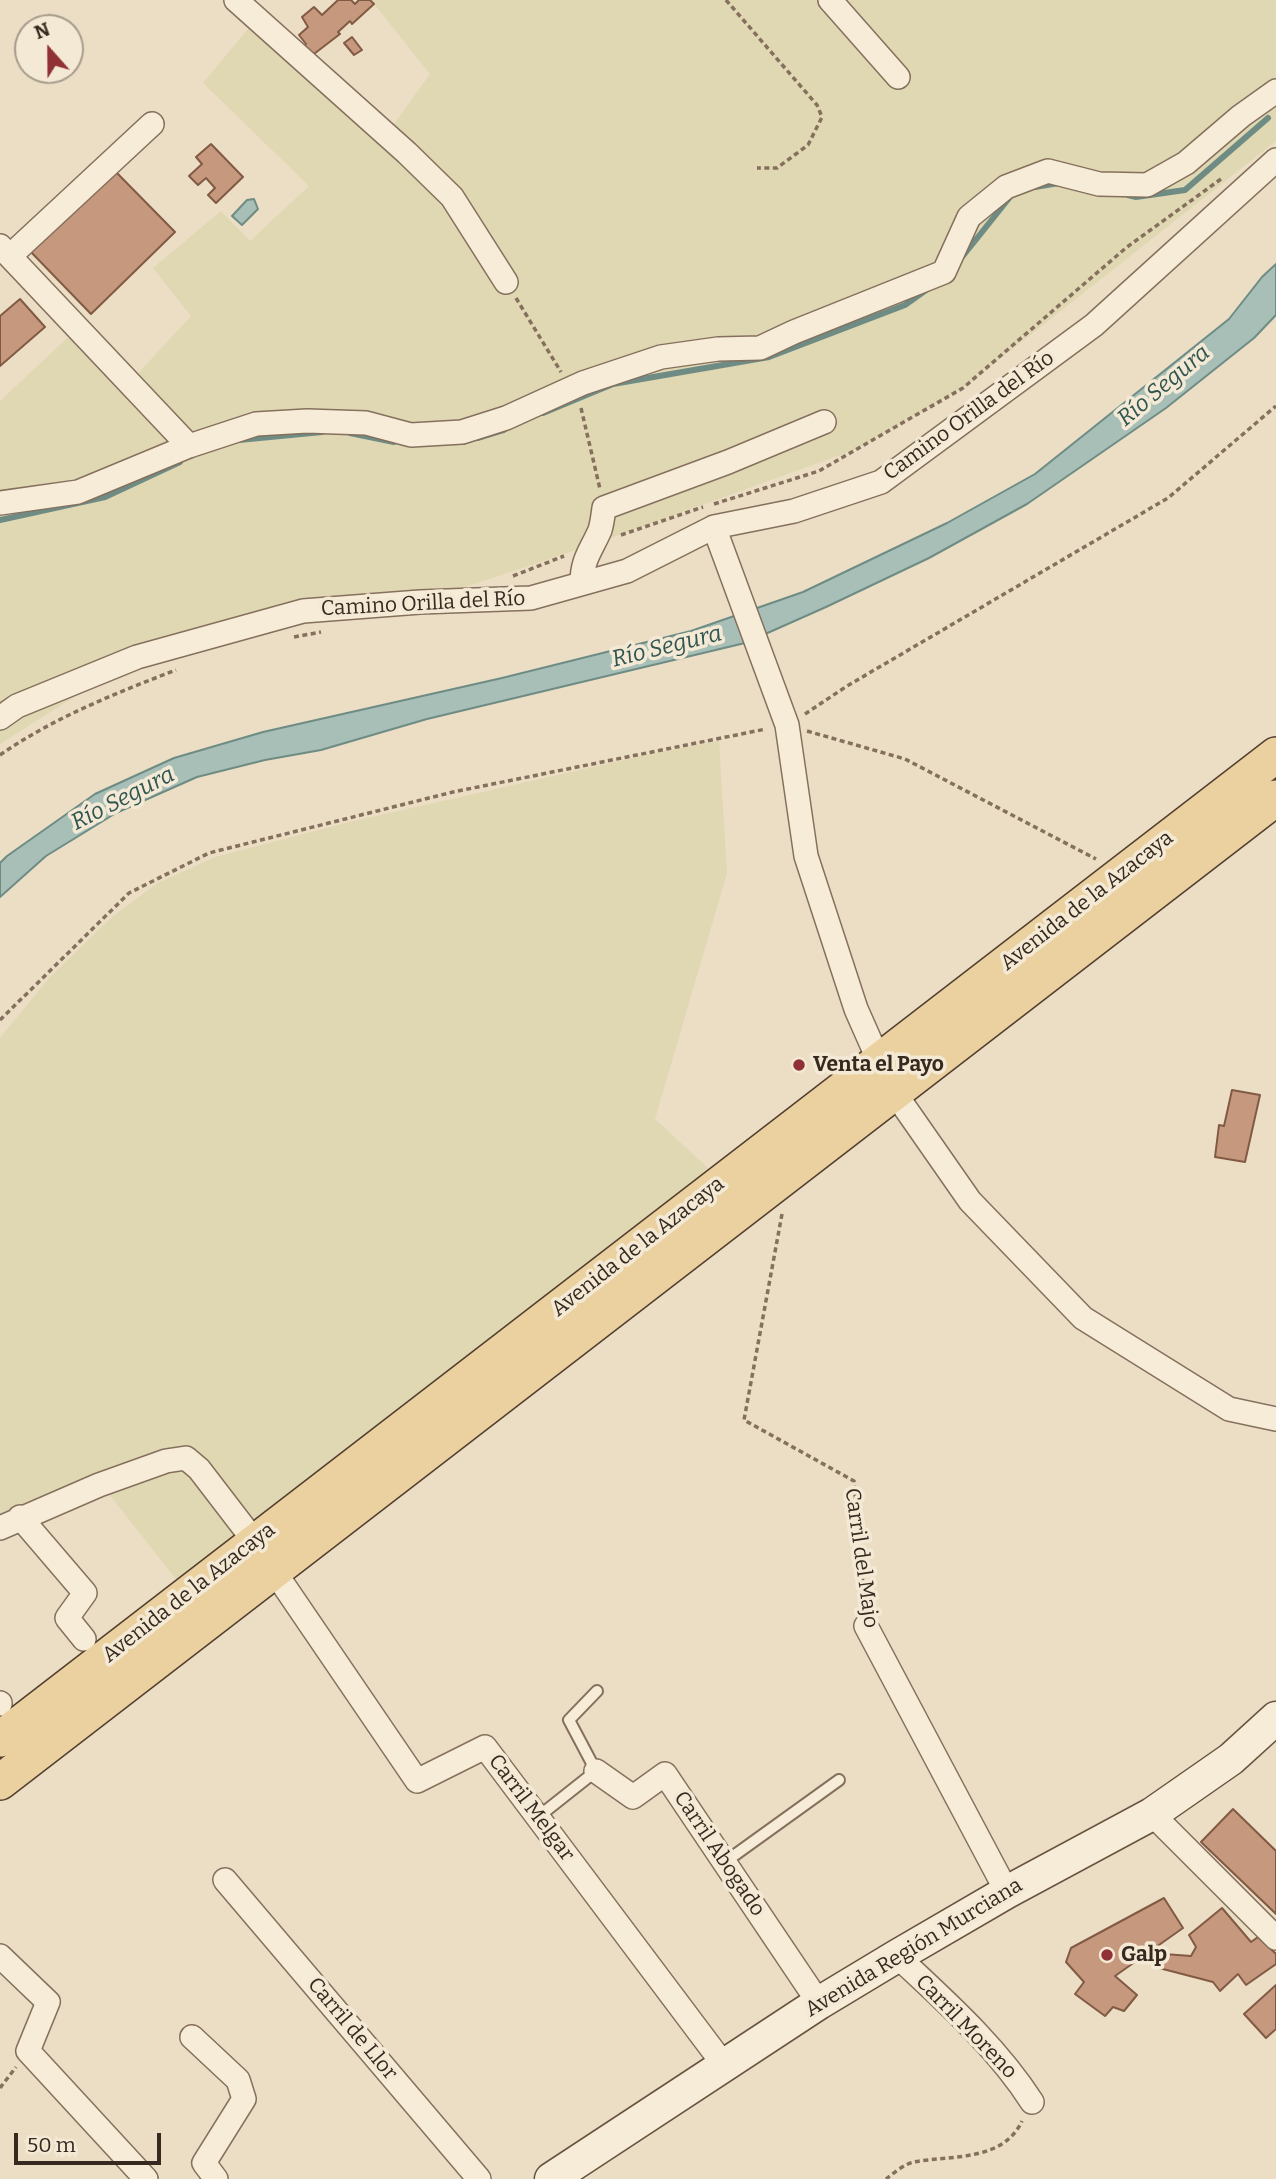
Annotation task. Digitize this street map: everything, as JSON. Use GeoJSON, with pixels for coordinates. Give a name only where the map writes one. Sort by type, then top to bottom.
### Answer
{"type":"FeatureCollection","features":[{"type":"Feature","properties":{"kind":"main road","name":"Avenida de la Azacaya"},"geometry":{"type":"LineString","coordinates":[[0,1740],[1276,755]]}},
{"type":"Feature","properties":{"kind":"main road","name":"Avenida de la Azacaya"},"geometry":{"type":"LineString","coordinates":[[0,1782],[1276,798]]}},
{"type":"Feature","properties":{"kind":"main road","name":"Avenida Región Murciana"},"geometry":{"type":"LineString","coordinates":[[551,2179],[819,2003],[1007,1892],[1152,1814],[1231,1759],[1276,1718]]}},
{"type":"Feature","properties":{"kind":"street"},"geometry":{"type":"LineString","coordinates":[[236,0],[394,140],[453,197],[506,282]]}},
{"type":"Feature","properties":{"kind":"street"},"geometry":{"type":"LineString","coordinates":[[830,0],[898,77]]}},
{"type":"Feature","properties":{"kind":"street"},"geometry":{"type":"LineString","coordinates":[[0,503],[78,492],[189,446],[256,424],[307,421],[366,423],[411,435],[462,432],[577,395],[661,357],[718,349],[760,348],[944,272],[969,217],[1006,187],[1048,171],[1099,184],[1147,186],[1186,163],[1241,116],[1276,91]]}},
{"type":"Feature","properties":{"kind":"street"},"geometry":{"type":"LineString","coordinates":[[152,124],[5,251],[189,446]]}},
{"type":"Feature","properties":{"kind":"street","name":"Camino Orilla del Río"},"geometry":{"type":"LineString","coordinates":[[0,718],[17,706],[137,657],[303,611],[420,601],[531,598],[627,570],[714,527],[794,511],[881,482],[1094,325],[1276,160]]}},
{"type":"Feature","properties":{"kind":"street"},"geometry":{"type":"LineString","coordinates":[[582,583],[582,568],[600,530],[604,508],[728,462],[824,422]]}},
{"type":"Feature","properties":{"kind":"street"},"geometry":{"type":"LineString","coordinates":[[714,527],[787,725],[806,856],[856,1009],[879,1061]]}},
{"type":"Feature","properties":{"kind":"street"},"geometry":{"type":"LineString","coordinates":[[894,1092],[970,1201],[1083,1318],[1229,1409],[1276,1419]]}},
{"type":"Feature","properties":{"kind":"street"},"geometry":{"type":"LineString","coordinates":[[84,1639],[67,1618],[85,1594],[10,1523],[99,1485],[166,1461],[186,1458],[199,1469],[255,1542]]}},
{"type":"Feature","properties":{"kind":"street","name":"Carril Melgar"},"geometry":{"type":"LineString","coordinates":[[274,1571],[417,1781],[485,1747],[724,2065]]}},
{"type":"Feature","properties":{"kind":"street","name":"Carril del Majo"},"geometry":{"type":"LineString","coordinates":[[866,1626],[1007,1892]]}},
{"type":"Feature","properties":{"kind":"street","name":"Carril Abogado"},"geometry":{"type":"LineString","coordinates":[[596,1771],[633,1797],[665,1774],[819,2003]]}},
{"type":"Feature","properties":{"kind":"street"},"geometry":{"type":"LineString","coordinates":[[1152,1814],[1276,1938]]}},
{"type":"Feature","properties":{"kind":"street","name":"Carril de Llor"},"geometry":{"type":"LineString","coordinates":[[225,1880],[479,2179]]}},
{"type":"Feature","properties":{"kind":"street"},"geometry":{"type":"LineString","coordinates":[[0,1956],[48,2002],[28,2051],[146,2179]]}},
{"type":"Feature","properties":{"kind":"street","name":"Carril Moreno"},"geometry":{"type":"LineString","coordinates":[[897,1956],[967,2022],[1020,2083],[1032,2102]]}},
{"type":"Feature","properties":{"kind":"street"},"geometry":{"type":"LineString","coordinates":[[192,2037],[238,2080],[244,2099],[204,2162],[216,2179]]}},
{"type":"Feature","properties":{"kind":"lane"},"geometry":{"type":"LineString","coordinates":[[538,1817],[596,1771],[569,1720],[597,1691]]}},
{"type":"Feature","properties":{"kind":"lane"},"geometry":{"type":"LineString","coordinates":[[724,1862],[839,1780]]}},
{"type":"Feature","properties":{"kind":"path"},"geometry":{"type":"LineString","coordinates":[[726,0],[817,105],[822,117],[808,145],[777,168],[757,169]]}},
{"type":"Feature","properties":{"kind":"path"},"geometry":{"type":"LineString","coordinates":[[506,282],[565,380],[577,395],[604,508]]}},
{"type":"Feature","properties":{"kind":"path"},"geometry":{"type":"LineString","coordinates":[[0,1020],[129,893],[209,853],[453,792],[787,725],[847,685],[1168,498],[1276,405]]}},
{"type":"Feature","properties":{"kind":"path"},"geometry":{"type":"LineString","coordinates":[[787,725],[905,759],[1123,873]]}},
{"type":"Feature","properties":{"kind":"path","name":"Carril del Majo"},"geometry":{"type":"LineString","coordinates":[[782,1214],[744,1420],[854,1481],[866,1626]]}},
{"type":"Feature","properties":{"kind":"path"},"geometry":{"type":"LineString","coordinates":[[886,2179],[911,2162],[959,2158],[993,2149],[1018,2131],[1032,2102]]}},
{"type":"Feature","properties":{"kind":"shaded area"},"geometry":{"type":"Polygon","coordinates":[[[371,0],[1276,0],[1276,141],[963,388],[857,449],[591,545],[420,602],[137,657],[0,744],[0,401],[78,328],[130,382],[191,316],[153,268],[221,211],[250,241],[309,186],[203,83],[257,18],[387,134],[430,74],[371,0]]]}},
{"type":"Feature","properties":{"kind":"shaded area"},"geometry":{"type":"Polygon","coordinates":[[[719,741],[727,873],[655,1119],[710,1170],[179,1583],[105,1489],[0,1528],[0,1038],[49,978],[112,917],[156,884],[215,857],[350,822],[719,741]]]}},
{"type":"Feature","properties":{"kind":"water"},"geometry":{"type":"Polygon","coordinates":[[[254,199],[258,209],[242,225],[232,216],[247,200],[254,199]]]}},
{"type":"Feature","properties":{"kind":"water","name":"Río Segura"},"geometry":{"type":"Polygon","coordinates":[[[1276,264],[1276,315],[1254,338],[1166,408],[1027,504],[929,558],[745,643],[427,719],[321,750],[265,760],[197,777],[116,813],[46,856],[0,897],[0,863],[7,856],[95,794],[174,758],[263,732],[502,678],[691,631],[803,592],[947,523],[1035,474],[1229,319],[1262,277],[1276,264]]]}},
{"type":"Feature","properties":{"kind":"building"},"geometry":{"type":"Polygon","coordinates":[[[338,0],[351,0],[355,4],[359,0],[370,0],[374,4],[352,24],[350,21],[338,32],[340,34],[310,57],[302,47],[306,44],[299,35],[308,27],[302,17],[314,7],[322,15],[338,0]]]}},
{"type":"Feature","properties":{"kind":"building"},"geometry":{"type":"Polygon","coordinates":[[[352,37],[362,50],[354,55],[344,43],[352,37]]]}},
{"type":"Feature","properties":{"kind":"building"},"geometry":{"type":"Polygon","coordinates":[[[211,144],[243,177],[216,203],[208,195],[215,188],[206,178],[198,185],[189,176],[202,164],[196,157],[211,144]]]}},
{"type":"Feature","properties":{"kind":"building"},"geometry":{"type":"Polygon","coordinates":[[[115,171],[175,232],[91,314],[30,251],[115,171]]]}},
{"type":"Feature","properties":{"kind":"building"},"geometry":{"type":"Polygon","coordinates":[[[20,299],[45,327],[0,366],[0,316],[20,299]]]}},
{"type":"Feature","properties":{"kind":"building"},"geometry":{"type":"Polygon","coordinates":[[[1232,1090],[1260,1095],[1245,1162],[1215,1157],[1219,1125],[1224,1126],[1232,1090]]]}},
{"type":"Feature","properties":{"kind":"building"},"geometry":{"type":"Polygon","coordinates":[[[1233,1809],[1276,1851],[1276,1914],[1201,1842],[1233,1809]]]}},
{"type":"Feature","properties":{"kind":"building","name":"Galp"},"geometry":{"type":"Polygon","coordinates":[[[1164,1898],[1183,1928],[1115,1976],[1137,1995],[1124,2011],[1113,2007],[1105,2016],[1075,1994],[1084,1982],[1066,1962],[1071,1948],[1164,1898]]]}},
{"type":"Feature","properties":{"kind":"building"},"geometry":{"type":"Polygon","coordinates":[[[1222,1908],[1251,1942],[1258,1937],[1276,1954],[1276,1964],[1246,1985],[1238,1974],[1220,1991],[1213,1982],[1159,1968],[1164,1954],[1191,1956],[1196,1947],[1189,1935],[1222,1908]]]}},
{"type":"Feature","properties":{"kind":"building"},"geometry":{"type":"Polygon","coordinates":[[[1276,1985],[1276,2029],[1266,2038],[1244,2014],[1276,1985]]]}},
{"type":"Feature","properties":{"kind":"waterway"},"geometry":{"type":"LineString","coordinates":[[1128,195],[1136,197],[1185,190],[1268,118]]}},
{"type":"Feature","properties":{"kind":"waterway"},"geometry":{"type":"LineString","coordinates":[[1035,187],[1059,183]]}},
{"type":"Feature","properties":{"kind":"waterway"},"geometry":{"type":"LineString","coordinates":[[962,257],[1010,197]]}},
{"type":"Feature","properties":{"kind":"waterway"},"geometry":{"type":"LineString","coordinates":[[543,413],[613,384],[769,357],[905,305],[926,290]]}},
{"type":"Feature","properties":{"kind":"waterway"},"geometry":{"type":"LineString","coordinates":[[478,438],[504,430]]}},
{"type":"Feature","properties":{"kind":"waterway"},"geometry":{"type":"LineString","coordinates":[[239,440],[322,432]]}},
{"type":"Feature","properties":{"kind":"waterway"},"geometry":{"type":"LineString","coordinates":[[350,433],[394,442]]}},
{"type":"Feature","properties":{"kind":"waterway"},"geometry":{"type":"LineString","coordinates":[[0,520],[105,497],[180,462]]}},
{"type":"Feature","properties":{"kind":"place","name":"Venta el Payo"},"geometry":{"type":"Point","coordinates":[799,1065]}},
{"type":"Feature","properties":{"kind":"place","name":"Galp"},"geometry":{"type":"Point","coordinates":[1107,1955]}}]}
